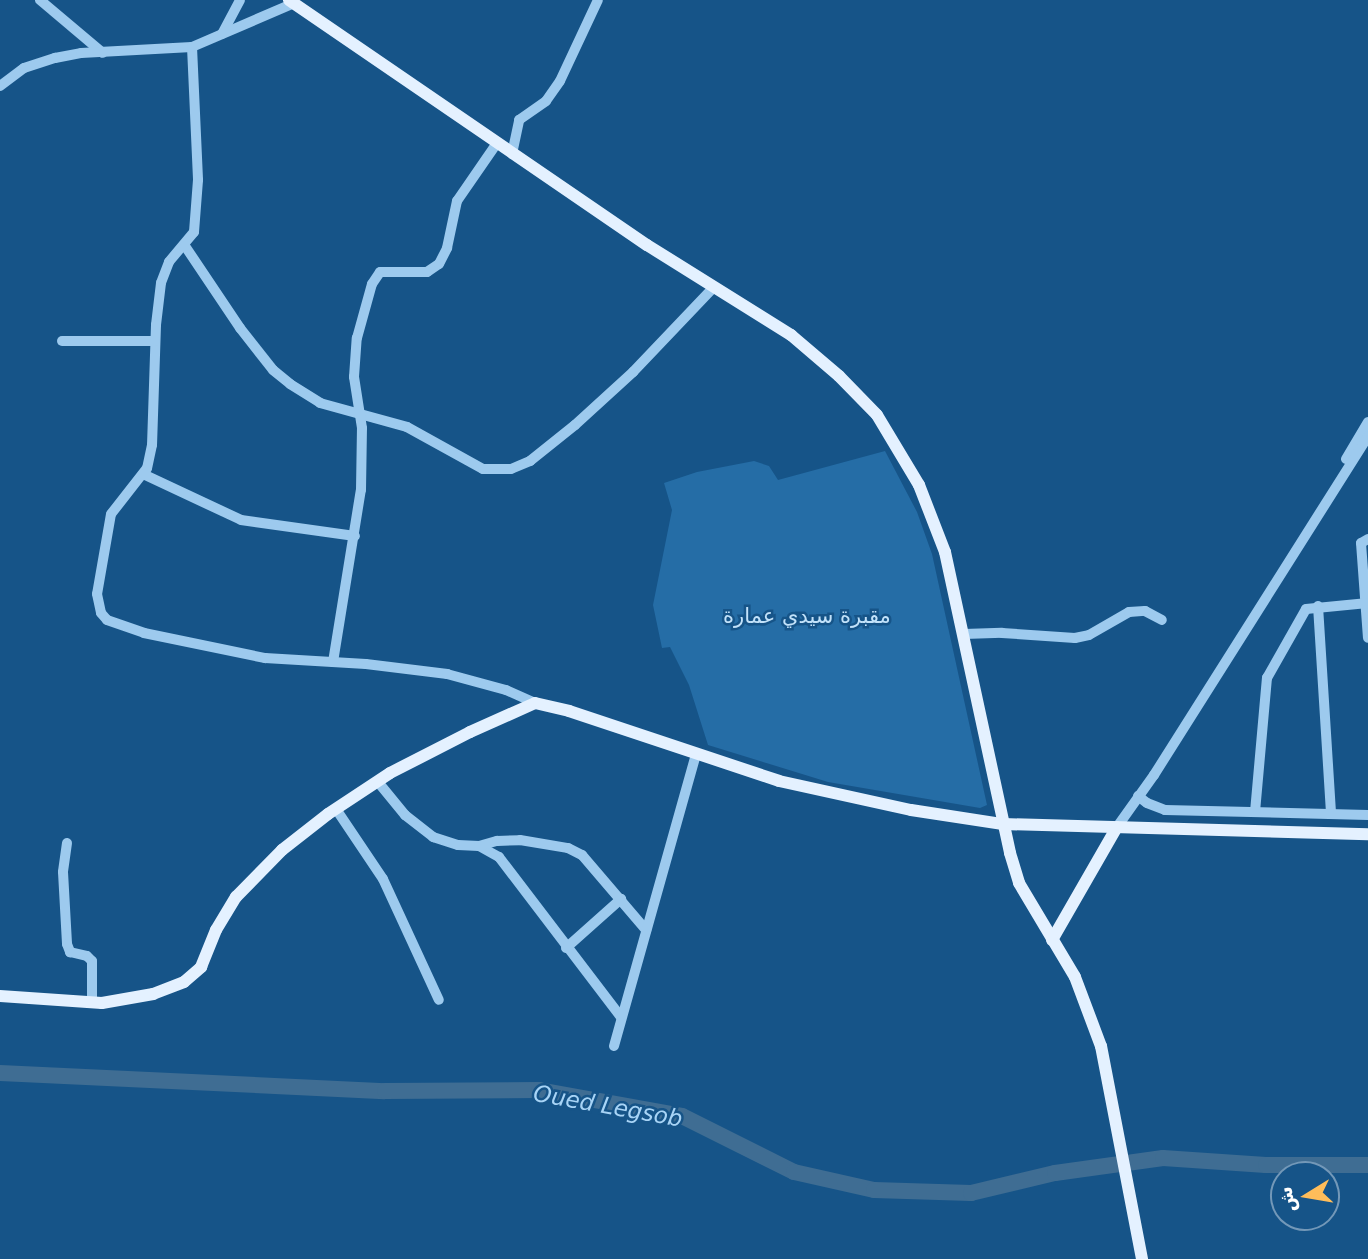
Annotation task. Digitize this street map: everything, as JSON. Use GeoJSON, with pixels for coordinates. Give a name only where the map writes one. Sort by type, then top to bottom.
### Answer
{"type":"FeatureCollection","features":[{"type":"Feature","properties":{"kind":"main road"},"geometry":{"type":"LineString","coordinates":[[291,2],[512,154],[816,355],[877,415],[899,448],[934,519],[964,634],[1003,824],[1019,883],[1075,977],[1089,1009],[1109,1080],[1142,1259]]}},
{"type":"Feature","properties":{"kind":"main road"},"geometry":{"type":"LineString","coordinates":[[0,996],[92,1003],[130,1000],[184,982],[201,967],[225,913],[251,879],[336,809],[429,751],[534,703],[569,711],[779,781],[851,798],[1003,824],[1216,827],[1368,834]]}},
{"type":"Feature","properties":{"kind":"main road"},"geometry":{"type":"LineString","coordinates":[[1052,940],[1116,827]]}},
{"type":"Feature","properties":{"kind":"street"},"geometry":{"type":"LineString","coordinates":[[40,0],[103,53]]}},
{"type":"Feature","properties":{"kind":"street"},"geometry":{"type":"LineString","coordinates":[[222,34],[240,0]]}},
{"type":"Feature","properties":{"kind":"street"},"geometry":{"type":"LineString","coordinates":[[512,154],[519,120],[546,101],[560,81],[598,0]]}},
{"type":"Feature","properties":{"kind":"street"},"geometry":{"type":"LineString","coordinates":[[0,86],[35,63],[81,53],[192,47],[291,2]]}},
{"type":"Feature","properties":{"kind":"street"},"geometry":{"type":"LineString","coordinates":[[192,47],[198,180],[194,232],[165,271],[155,341],[152,446],[143,474],[117,502],[109,522],[97,605],[107,620],[144,633],[265,658],[447,674],[506,690],[534,703]]}},
{"type":"Feature","properties":{"kind":"street"},"geometry":{"type":"LineString","coordinates":[[333,662],[361,490],[362,428],[354,377],[356,338],[376,274],[385,271],[427,272],[439,264],[447,248],[457,201],[497,143]]}},
{"type":"Feature","properties":{"kind":"street"},"geometry":{"type":"LineString","coordinates":[[185,246],[273,370],[311,398],[407,426],[483,469],[512,468],[530,461],[575,425],[633,372],[714,287]]}},
{"type":"Feature","properties":{"kind":"street"},"geometry":{"type":"LineString","coordinates":[[62,341],[155,341]]}},
{"type":"Feature","properties":{"kind":"street"},"geometry":{"type":"LineString","coordinates":[[1285,563],[1368,422]]}},
{"type":"Feature","properties":{"kind":"street"},"geometry":{"type":"LineString","coordinates":[[1116,827],[1368,436]]}},
{"type":"Feature","properties":{"kind":"street"},"geometry":{"type":"LineString","coordinates":[[143,474],[241,520],[355,536]]}},
{"type":"Feature","properties":{"kind":"street"},"geometry":{"type":"LineString","coordinates":[[1368,539],[1361,543],[1368,638]]}},
{"type":"Feature","properties":{"kind":"street"},"geometry":{"type":"LineString","coordinates":[[1255,812],[1267,678],[1306,608],[1367,603]]}},
{"type":"Feature","properties":{"kind":"street"},"geometry":{"type":"LineString","coordinates":[[1318,606],[1331,814]]}},
{"type":"Feature","properties":{"kind":"street"},"geometry":{"type":"LineString","coordinates":[[964,634],[1002,633],[1075,638],[1089,635],[1129,612],[1145,611],[1162,620]]}},
{"type":"Feature","properties":{"kind":"street"},"geometry":{"type":"LineString","coordinates":[[614,1046],[696,754]]}},
{"type":"Feature","properties":{"kind":"street"},"geometry":{"type":"LineString","coordinates":[[378,782],[405,815],[433,837],[458,845],[479,846],[497,841],[520,840],[568,848],[582,855],[646,930]]}},
{"type":"Feature","properties":{"kind":"street"},"geometry":{"type":"LineString","coordinates":[[1138,796],[1165,810],[1368,815]]}},
{"type":"Feature","properties":{"kind":"street"},"geometry":{"type":"LineString","coordinates":[[336,809],[383,879],[439,1000]]}},
{"type":"Feature","properties":{"kind":"street"},"geometry":{"type":"LineString","coordinates":[[1160,827],[1165,810]]}},
{"type":"Feature","properties":{"kind":"street"},"geometry":{"type":"LineString","coordinates":[[1216,827],[1217,811]]}},
{"type":"Feature","properties":{"kind":"street"},"geometry":{"type":"LineString","coordinates":[[67,843],[63,872],[67,944],[70,952],[92,961],[92,1003]]}},
{"type":"Feature","properties":{"kind":"street"},"geometry":{"type":"LineString","coordinates":[[479,846],[491,852],[506,866],[621,1017]]}},
{"type":"Feature","properties":{"kind":"street"},"geometry":{"type":"LineString","coordinates":[[566,948],[621,899]]}},
{"type":"Feature","properties":{"kind":"green space","name":"مقبرة سيدي عمارة"},"geometry":{"type":"Polygon","coordinates":[[[885,451],[917,512],[932,554],[987,805],[980,808],[828,782],[708,745],[689,685],[670,647],[662,648],[653,605],[672,510],[664,483],[697,472],[754,461],[769,466],[778,480],[885,451]]]}},
{"type":"Feature","properties":{"kind":"waterway","name":"Oued Legsob"},"geometry":{"type":"LineString","coordinates":[[0,1073],[385,1091],[539,1090],[682,1116],[794,1172],[874,1190],[971,1193],[1055,1173],[1163,1158],[1266,1165],[1368,1165]]}}]}
